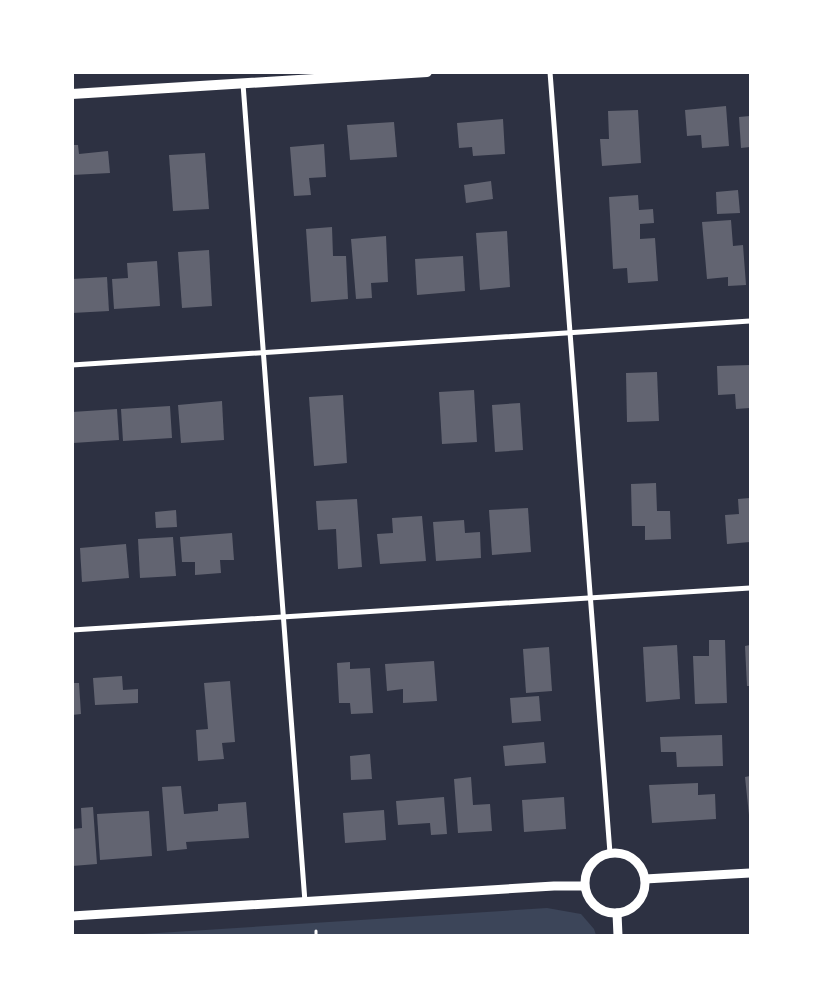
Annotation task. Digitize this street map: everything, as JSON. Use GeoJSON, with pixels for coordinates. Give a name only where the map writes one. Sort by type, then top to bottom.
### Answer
{"type":"FeatureCollection","features":[{"type":"Feature","properties":{"kind":"main road"},"geometry":{"type":"LineString","coordinates":[[72,94],[427,72]]}},
{"type":"Feature","properties":{"kind":"street"},"geometry":{"type":"LineString","coordinates":[[550,72],[610,853]]}},
{"type":"Feature","properties":{"kind":"street"},"geometry":{"type":"LineString","coordinates":[[243,84],[305,902]]}},
{"type":"Feature","properties":{"kind":"street"},"geometry":{"type":"LineString","coordinates":[[72,365],[750,322]]}},
{"type":"Feature","properties":{"kind":"street"},"geometry":{"type":"LineString","coordinates":[[72,630],[750,588]]}},
{"type":"Feature","properties":{"kind":"street"},"geometry":{"type":"LineString","coordinates":[[610,853],[620,853],[629,856],[637,862],[645,879],[645,889],[635,906],[617,913],[599,909],[592,903],[584,886],[588,868],[601,855],[610,853]]}},
{"type":"Feature","properties":{"kind":"street"},"geometry":{"type":"LineString","coordinates":[[645,879],[750,873]]}},
{"type":"Feature","properties":{"kind":"street"},"geometry":{"type":"LineString","coordinates":[[72,916],[554,886],[584,886]]}},
{"type":"Feature","properties":{"kind":"street"},"geometry":{"type":"LineString","coordinates":[[617,913],[618,936]]}},
{"type":"Feature","properties":{"kind":"path"},"geometry":{"type":"LineString","coordinates":[[316,931],[316,936]]}},
{"type":"Feature","properties":{"kind":"shaded area"},"geometry":{"type":"Polygon","coordinates":[[[547,908],[581,914],[594,929],[596,935],[111,936],[547,908]]]}},
{"type":"Feature","properties":{"kind":"building"},"geometry":{"type":"Polygon","coordinates":[[[726,106],[729,146],[702,148],[701,135],[687,136],[685,110],[726,106]]]}},
{"type":"Feature","properties":{"kind":"building"},"geometry":{"type":"Polygon","coordinates":[[[638,110],[641,163],[602,166],[600,139],[609,139],[608,111],[638,110]]]}},
{"type":"Feature","properties":{"kind":"building"},"geometry":{"type":"Polygon","coordinates":[[[750,116],[750,147],[741,148],[739,117],[750,116]]]}},
{"type":"Feature","properties":{"kind":"building"},"geometry":{"type":"Polygon","coordinates":[[[503,119],[505,154],[473,156],[472,147],[459,148],[457,123],[503,119]]]}},
{"type":"Feature","properties":{"kind":"building"},"geometry":{"type":"Polygon","coordinates":[[[394,122],[397,157],[350,160],[347,125],[394,122]]]}},
{"type":"Feature","properties":{"kind":"building"},"geometry":{"type":"Polygon","coordinates":[[[324,144],[326,177],[309,178],[311,195],[294,196],[290,147],[324,144]]]}},
{"type":"Feature","properties":{"kind":"building"},"geometry":{"type":"Polygon","coordinates":[[[72,145],[78,145],[79,154],[108,151],[110,173],[72,175],[72,145]]]}},
{"type":"Feature","properties":{"kind":"building"},"geometry":{"type":"Polygon","coordinates":[[[205,153],[209,209],[173,211],[169,155],[205,153]]]}},
{"type":"Feature","properties":{"kind":"building"},"geometry":{"type":"Polygon","coordinates":[[[491,181],[493,199],[466,203],[464,185],[491,181]]]}},
{"type":"Feature","properties":{"kind":"building"},"geometry":{"type":"Polygon","coordinates":[[[738,190],[740,213],[717,214],[716,192],[738,190]]]}},
{"type":"Feature","properties":{"kind":"building"},"geometry":{"type":"Polygon","coordinates":[[[638,195],[639,210],[653,209],[654,223],[640,224],[640,239],[655,238],[658,281],[628,283],[627,268],[613,269],[609,197],[638,195]]]}},
{"type":"Feature","properties":{"kind":"building"},"geometry":{"type":"Polygon","coordinates":[[[731,220],[733,246],[743,245],[746,285],[728,286],[728,277],[707,279],[702,222],[731,220]]]}},
{"type":"Feature","properties":{"kind":"building"},"geometry":{"type":"Polygon","coordinates":[[[332,227],[333,256],[346,256],[348,299],[311,302],[306,229],[332,227]]]}},
{"type":"Feature","properties":{"kind":"building"},"geometry":{"type":"Polygon","coordinates":[[[507,231],[510,287],[480,290],[476,233],[507,231]]]}},
{"type":"Feature","properties":{"kind":"building"},"geometry":{"type":"Polygon","coordinates":[[[386,236],[388,282],[371,283],[372,298],[356,299],[351,239],[386,236]]]}},
{"type":"Feature","properties":{"kind":"building"},"geometry":{"type":"Polygon","coordinates":[[[209,250],[212,306],[182,308],[178,252],[209,250]]]}},
{"type":"Feature","properties":{"kind":"building"},"geometry":{"type":"Polygon","coordinates":[[[463,256],[465,291],[417,295],[415,259],[463,256]]]}},
{"type":"Feature","properties":{"kind":"building"},"geometry":{"type":"Polygon","coordinates":[[[157,261],[160,306],[114,309],[112,279],[128,278],[127,263],[157,261]]]}},
{"type":"Feature","properties":{"kind":"building"},"geometry":{"type":"Polygon","coordinates":[[[107,277],[109,311],[72,313],[72,279],[107,277]]]}},
{"type":"Feature","properties":{"kind":"building"},"geometry":{"type":"Polygon","coordinates":[[[750,365],[750,408],[736,409],[735,394],[718,395],[717,366],[750,365]]]}},
{"type":"Feature","properties":{"kind":"building"},"geometry":{"type":"Polygon","coordinates":[[[657,372],[659,421],[627,422],[626,373],[657,372]]]}},
{"type":"Feature","properties":{"kind":"building"},"geometry":{"type":"Polygon","coordinates":[[[474,390],[477,442],[442,444],[439,392],[474,390]]]}},
{"type":"Feature","properties":{"kind":"building"},"geometry":{"type":"Polygon","coordinates":[[[343,395],[347,463],[314,466],[309,397],[343,395]]]}},
{"type":"Feature","properties":{"kind":"building"},"geometry":{"type":"Polygon","coordinates":[[[222,401],[224,440],[181,443],[178,405],[222,401]]]}},
{"type":"Feature","properties":{"kind":"building"},"geometry":{"type":"Polygon","coordinates":[[[520,403],[523,450],[495,452],[492,405],[520,403]]]}},
{"type":"Feature","properties":{"kind":"building"},"geometry":{"type":"Polygon","coordinates":[[[170,406],[172,438],[123,441],[121,409],[170,406]]]}},
{"type":"Feature","properties":{"kind":"building"},"geometry":{"type":"Polygon","coordinates":[[[117,409],[119,440],[73,443],[72,412],[117,409]]]}},
{"type":"Feature","properties":{"kind":"building"},"geometry":{"type":"Polygon","coordinates":[[[656,483],[657,511],[670,511],[671,539],[645,540],[645,526],[632,526],[631,484],[656,483]]]}},
{"type":"Feature","properties":{"kind":"building"},"geometry":{"type":"Polygon","coordinates":[[[750,498],[750,542],[727,544],[725,515],[739,514],[738,499],[750,498]]]}},
{"type":"Feature","properties":{"kind":"building"},"geometry":{"type":"Polygon","coordinates":[[[357,499],[362,567],[338,569],[336,529],[318,530],[316,501],[357,499]]]}},
{"type":"Feature","properties":{"kind":"building"},"geometry":{"type":"Polygon","coordinates":[[[528,508],[531,552],[492,555],[489,510],[528,508]]]}},
{"type":"Feature","properties":{"kind":"building"},"geometry":{"type":"Polygon","coordinates":[[[176,510],[177,527],[156,528],[155,512],[176,510]]]}},
{"type":"Feature","properties":{"kind":"building"},"geometry":{"type":"Polygon","coordinates":[[[422,516],[426,561],[380,564],[377,534],[393,533],[392,518],[422,516]]]}},
{"type":"Feature","properties":{"kind":"building"},"geometry":{"type":"Polygon","coordinates":[[[464,520],[465,533],[480,532],[481,558],[436,561],[433,522],[464,520]]]}},
{"type":"Feature","properties":{"kind":"building"},"geometry":{"type":"Polygon","coordinates":[[[232,533],[234,560],[220,560],[221,573],[195,575],[195,562],[182,562],[180,537],[232,533]]]}},
{"type":"Feature","properties":{"kind":"building"},"geometry":{"type":"Polygon","coordinates":[[[173,537],[176,576],[140,578],[138,539],[173,537]]]}},
{"type":"Feature","properties":{"kind":"building"},"geometry":{"type":"Polygon","coordinates":[[[126,544],[129,578],[82,582],[80,548],[126,544]]]}},
{"type":"Feature","properties":{"kind":"building"},"geometry":{"type":"Polygon","coordinates":[[[709,640],[725,640],[727,703],[695,704],[693,656],[709,656],[709,640]]]}},
{"type":"Feature","properties":{"kind":"building"},"geometry":{"type":"Polygon","coordinates":[[[677,645],[680,699],[646,702],[643,647],[677,645]]]}},
{"type":"Feature","properties":{"kind":"building"},"geometry":{"type":"Polygon","coordinates":[[[750,645],[750,686],[747,686],[745,646],[750,645]]]}},
{"type":"Feature","properties":{"kind":"building"},"geometry":{"type":"Polygon","coordinates":[[[549,647],[552,691],[526,693],[523,649],[549,647]]]}},
{"type":"Feature","properties":{"kind":"building"},"geometry":{"type":"Polygon","coordinates":[[[434,661],[437,701],[403,703],[403,689],[387,691],[385,664],[434,661]]]}},
{"type":"Feature","properties":{"kind":"building"},"geometry":{"type":"Polygon","coordinates":[[[350,662],[350,669],[370,668],[373,713],[351,714],[350,703],[339,703],[337,663],[350,662]]]}},
{"type":"Feature","properties":{"kind":"building"},"geometry":{"type":"Polygon","coordinates":[[[122,676],[123,690],[138,689],[138,703],[95,705],[93,678],[122,676]]]}},
{"type":"Feature","properties":{"kind":"building"},"geometry":{"type":"Polygon","coordinates":[[[230,681],[235,742],[222,743],[224,759],[198,761],[196,730],[208,729],[204,683],[230,681]]]}},
{"type":"Feature","properties":{"kind":"building"},"geometry":{"type":"Polygon","coordinates":[[[72,683],[79,683],[81,714],[72,715],[72,683]]]}},
{"type":"Feature","properties":{"kind":"building"},"geometry":{"type":"Polygon","coordinates":[[[539,696],[541,721],[512,723],[510,698],[539,696]]]}},
{"type":"Feature","properties":{"kind":"building"},"geometry":{"type":"Polygon","coordinates":[[[722,735],[723,766],[677,767],[676,752],[661,752],[660,737],[722,735]]]}},
{"type":"Feature","properties":{"kind":"building"},"geometry":{"type":"Polygon","coordinates":[[[544,742],[546,763],[505,766],[503,746],[544,742]]]}},
{"type":"Feature","properties":{"kind":"building"},"geometry":{"type":"Polygon","coordinates":[[[370,754],[372,779],[351,780],[350,756],[370,754]]]}},
{"type":"Feature","properties":{"kind":"building"},"geometry":{"type":"Polygon","coordinates":[[[750,776],[750,815],[749,815],[745,777],[750,776]]]}},
{"type":"Feature","properties":{"kind":"building"},"geometry":{"type":"Polygon","coordinates":[[[471,777],[473,805],[490,804],[492,831],[458,833],[454,779],[471,777]]]}},
{"type":"Feature","properties":{"kind":"building"},"geometry":{"type":"Polygon","coordinates":[[[698,783],[698,795],[715,794],[716,819],[652,823],[649,785],[698,783]]]}},
{"type":"Feature","properties":{"kind":"building"},"geometry":{"type":"Polygon","coordinates":[[[181,786],[184,814],[218,811],[218,804],[246,802],[249,838],[186,842],[187,849],[167,851],[162,787],[181,786]]]}},
{"type":"Feature","properties":{"kind":"building"},"geometry":{"type":"Polygon","coordinates":[[[444,797],[447,834],[431,835],[430,823],[398,825],[396,801],[444,797]]]}},
{"type":"Feature","properties":{"kind":"building"},"geometry":{"type":"Polygon","coordinates":[[[564,797],[566,829],[524,832],[522,800],[564,797]]]}},
{"type":"Feature","properties":{"kind":"building"},"geometry":{"type":"Polygon","coordinates":[[[93,807],[97,864],[72,866],[72,829],[82,828],[81,808],[93,807]]]}},
{"type":"Feature","properties":{"kind":"building"},"geometry":{"type":"Polygon","coordinates":[[[384,810],[386,840],[345,843],[343,813],[384,810]]]}},
{"type":"Feature","properties":{"kind":"building"},"geometry":{"type":"Polygon","coordinates":[[[149,811],[152,856],[100,860],[97,814],[149,811]]]}}]}
